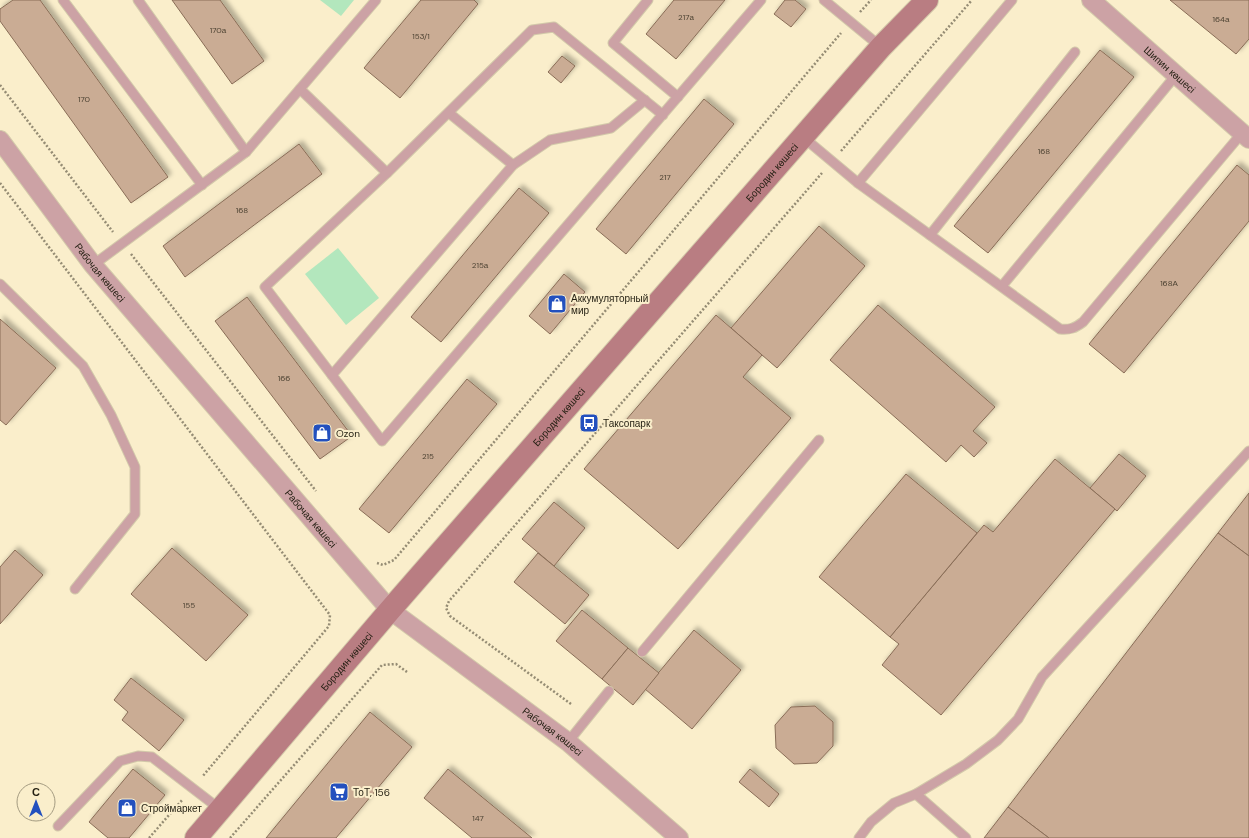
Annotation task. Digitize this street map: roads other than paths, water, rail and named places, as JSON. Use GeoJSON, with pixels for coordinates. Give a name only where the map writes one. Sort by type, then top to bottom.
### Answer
{"type":"FeatureCollection","features":[{"type":"Feature","properties":{"kind":"street","name":"Бородин көшесі"},"geometry":{"type":"LineString","coordinates":[[196,838],[390,610],[881,47],[927,0]]}},
{"type":"Feature","properties":{"kind":"street","name":"Шипин көшесі"},"geometry":{"type":"LineString","coordinates":[[1092,0],[1245,136]]}},
{"type":"Feature","properties":{"kind":"street","name":"Рабочая көшесі"},"geometry":{"type":"LineString","coordinates":[[0,140],[93,265],[390,610],[568,742],[679,838]]}},
{"type":"Feature","properties":{"kind":"lane"},"geometry":{"type":"LineString","coordinates":[[63,0],[202,185]]}},
{"type":"Feature","properties":{"kind":"lane"},"geometry":{"type":"LineString","coordinates":[[138,0],[246,152]]}},
{"type":"Feature","properties":{"kind":"lane"},"geometry":{"type":"LineString","coordinates":[[93,265],[246,152],[376,0]]}},
{"type":"Feature","properties":{"kind":"lane"},"geometry":{"type":"LineString","coordinates":[[648,0],[613,43],[678,97]]}},
{"type":"Feature","properties":{"kind":"lane"},"geometry":{"type":"LineString","coordinates":[[663,114],[554,27],[532,30],[387,173],[265,286],[382,441],[761,0]]}},
{"type":"Feature","properties":{"kind":"lane"},"geometry":{"type":"LineString","coordinates":[[824,0],[881,47]]}},
{"type":"Feature","properties":{"kind":"lane"},"geometry":{"type":"LineString","coordinates":[[858,183],[1012,0]]}},
{"type":"Feature","properties":{"kind":"lane"},"geometry":{"type":"LineString","coordinates":[[930,235],[1075,52]]}},
{"type":"Feature","properties":{"kind":"lane"},"geometry":{"type":"LineString","coordinates":[[1002,286],[1176,75]]}},
{"type":"Feature","properties":{"kind":"lane"},"geometry":{"type":"LineString","coordinates":[[300,89],[387,173]]}},
{"type":"Feature","properties":{"kind":"lane"},"geometry":{"type":"LineString","coordinates":[[332,375],[513,165],[550,140],[611,128],[645,100]]}},
{"type":"Feature","properties":{"kind":"lane"},"geometry":{"type":"LineString","coordinates":[[449,113],[513,165]]}},
{"type":"Feature","properties":{"kind":"lane"},"geometry":{"type":"LineString","coordinates":[[803,137],[858,183],[1002,286],[1060,330],[1069,330],[1077,327],[1083,322],[1245,136]]}},
{"type":"Feature","properties":{"kind":"lane"},"geometry":{"type":"LineString","coordinates":[[0,284],[83,366],[111,416],[135,467],[135,514],[75,589]]}},
{"type":"Feature","properties":{"kind":"lane"},"geometry":{"type":"LineString","coordinates":[[642,652],[819,440]]}},
{"type":"Feature","properties":{"kind":"lane"},"geometry":{"type":"LineString","coordinates":[[859,838],[871,822],[894,804],[916,794],[966,764],[998,740],[1018,719],[1042,677],[1249,451]]}},
{"type":"Feature","properties":{"kind":"lane"},"geometry":{"type":"LineString","coordinates":[[568,742],[609,691]]}},
{"type":"Feature","properties":{"kind":"lane"},"geometry":{"type":"LineString","coordinates":[[58,826],[120,761],[138,756],[152,757],[221,810]]}},
{"type":"Feature","properties":{"kind":"lane"},"geometry":{"type":"LineString","coordinates":[[916,794],[966,838]]}},
{"type":"Feature","properties":{"kind":"place","name":"Аккумуляторный мир"},"geometry":{"type":"Point","coordinates":[557,304]}},
{"type":"Feature","properties":{"kind":"place","name":"Таксопарк"},"geometry":{"type":"Point","coordinates":[589,423]}},
{"type":"Feature","properties":{"kind":"place","name":"Ozon"},"geometry":{"type":"Point","coordinates":[322,433]}},
{"type":"Feature","properties":{"kind":"place","name":"ТоТ, 156"},"geometry":{"type":"Point","coordinates":[339,792]}},
{"type":"Feature","properties":{"kind":"place","name":"Строймаркет"},"geometry":{"type":"Point","coordinates":[127,808]}}]}
